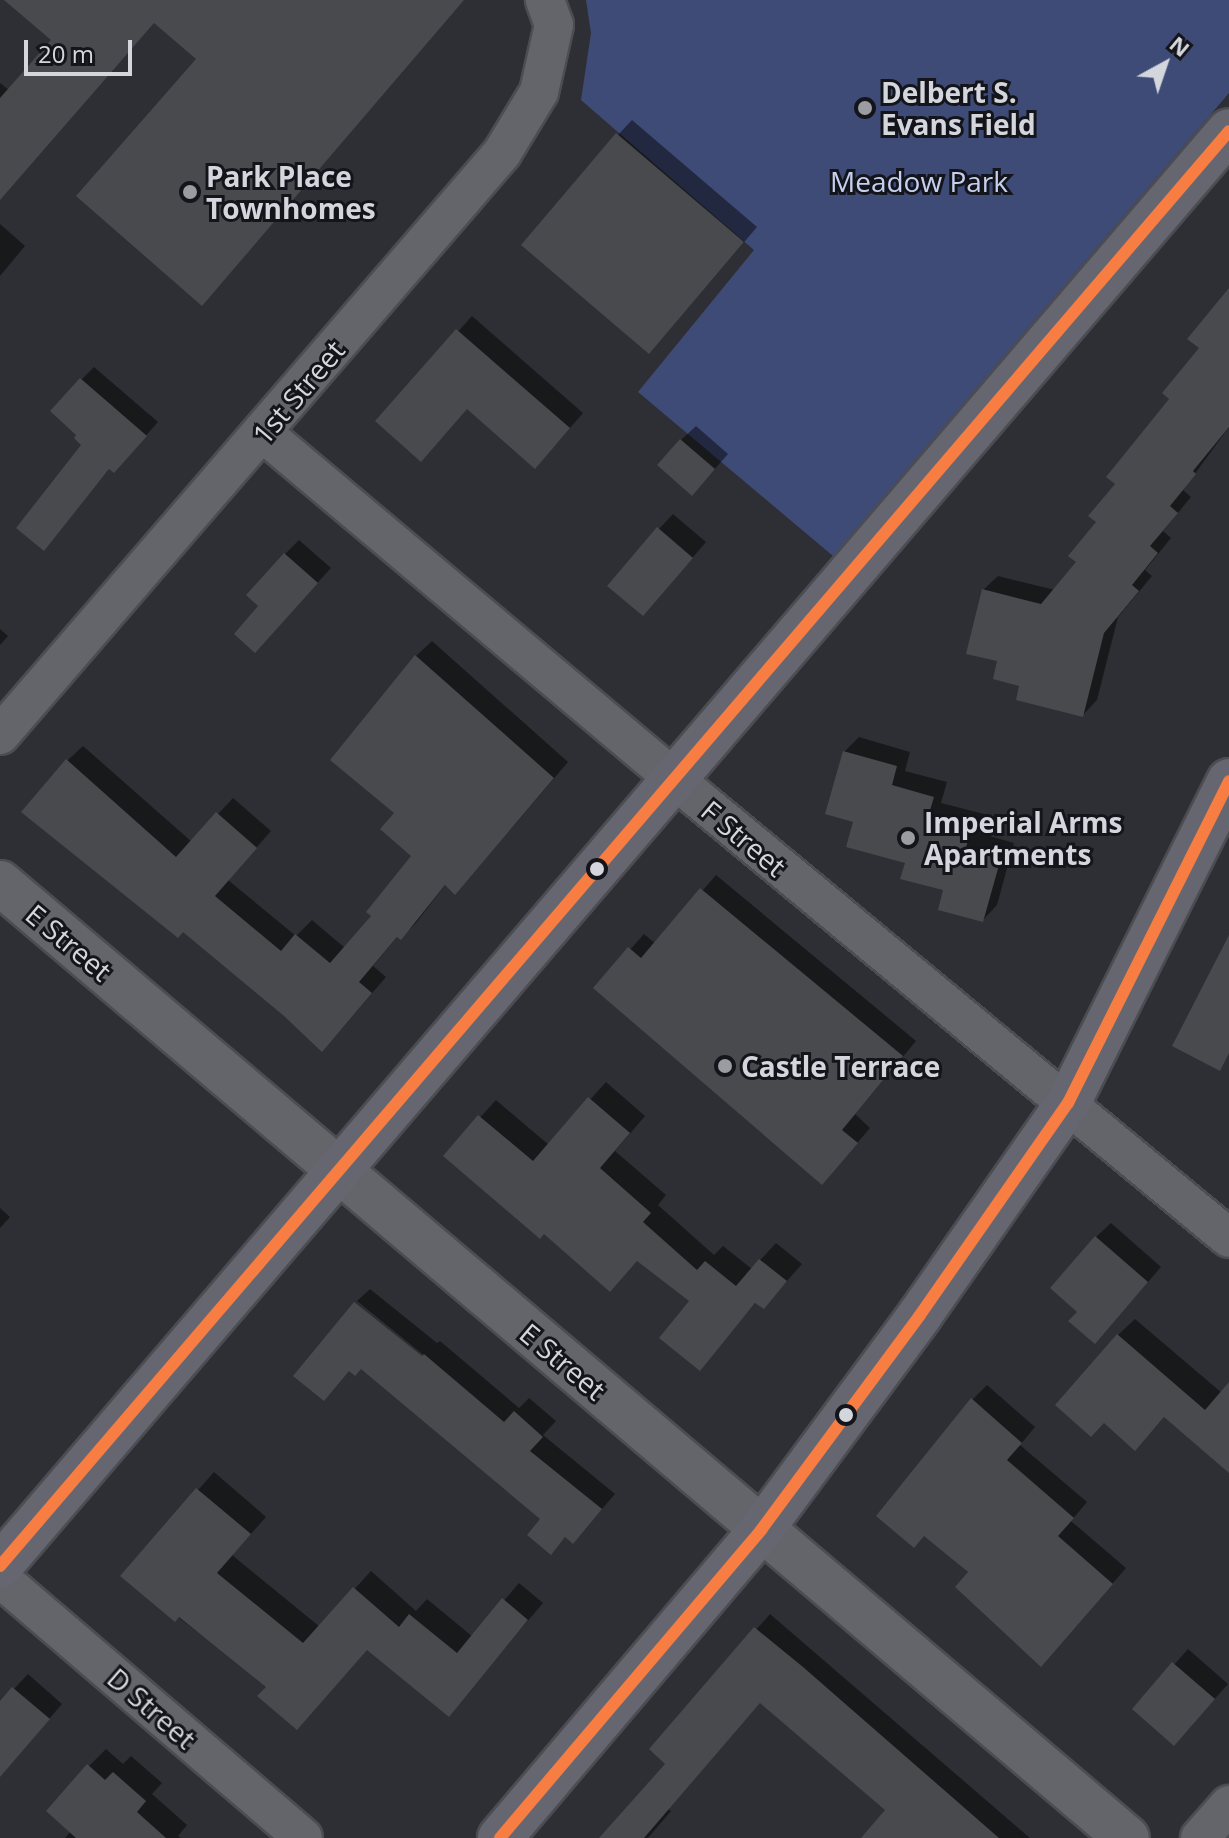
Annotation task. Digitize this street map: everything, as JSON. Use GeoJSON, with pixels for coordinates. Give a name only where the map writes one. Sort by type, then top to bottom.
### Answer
{"type":"FeatureCollection","features":[{"type":"Feature","properties":{"kind":"main road"},"geometry":{"type":"LineString","coordinates":[[0,1566],[1229,131]]}},
{"type":"Feature","properties":{"kind":"main road"},"geometry":{"type":"LineString","coordinates":[[500,1838],[761,1530],[920,1315],[1068,1103],[1229,781]]}},
{"type":"Feature","properties":{"kind":"street","name":"1st Street"},"geometry":{"type":"LineString","coordinates":[[0,735],[502,153],[539,92],[550,12]]}},
{"type":"Feature","properties":{"kind":"street","name":"F Street"},"geometry":{"type":"LineString","coordinates":[[263,433],[675,780],[1229,1238]]}},
{"type":"Feature","properties":{"kind":"street","name":"E Street"},"geometry":{"type":"LineString","coordinates":[[0,883],[1127,1838]]}},
{"type":"Feature","properties":{"kind":"street","name":"D Street"},"geometry":{"type":"LineString","coordinates":[[0,1578],[303,1838]]}},
{"type":"Feature","properties":{"kind":"street"},"geometry":{"type":"LineString","coordinates":[[1200,1838],[1229,1805]]}},
{"type":"Feature","properties":{"kind":"green space","name":"Meadow Park"},"geometry":{"type":"Polygon","coordinates":[[[586,0],[1229,0],[1229,93],[833,556],[638,392],[754,250],[581,100],[591,33],[586,0]]]}},
{"type":"Feature","properties":{"kind":"building"},"geometry":{"type":"Polygon","coordinates":[[[4,0],[464,0],[202,306],[76,196],[196,59],[154,23],[0,200],[0,98],[51,40],[4,0]]]}},
{"type":"Feature","properties":{"kind":"building"},"geometry":{"type":"Polygon","coordinates":[[[616,133],[744,242],[649,354],[521,245],[616,133]]]}},
{"type":"Feature","properties":{"kind":"building"},"geometry":{"type":"Polygon","coordinates":[[[1229,288],[1229,427],[1193,471],[1196,474],[1170,506],[1178,513],[1150,546],[1158,553],[1132,585],[1139,591],[1104,633],[1083,717],[1016,700],[1019,686],[993,679],[997,661],[966,654],[982,589],[1041,604],[1076,562],[1068,556],[1096,522],[1088,516],[1115,484],[1106,477],[1169,399],[1162,393],[1199,348],[1187,339],[1229,288]]]}},
{"type":"Feature","properties":{"kind":"building"},"geometry":{"type":"Polygon","coordinates":[[[456,329],[570,428],[535,469],[467,409],[421,462],[375,421],[456,329]]]}},
{"type":"Feature","properties":{"kind":"building"},"geometry":{"type":"Polygon","coordinates":[[[80,378],[147,436],[114,473],[109,469],[44,551],[16,528],[81,445],[74,438],[76,435],[50,411],[80,378]]]}},
{"type":"Feature","properties":{"kind":"building"},"geometry":{"type":"Polygon","coordinates":[[[680,439],[715,469],[692,496],[657,465],[680,439]]]}},
{"type":"Feature","properties":{"kind":"building"},"geometry":{"type":"Polygon","coordinates":[[[657,527],[693,558],[643,616],[607,586],[657,527]]]}},
{"type":"Feature","properties":{"kind":"building"},"geometry":{"type":"Polygon","coordinates":[[[284,553],[318,583],[255,653],[234,634],[258,606],[246,595],[284,553]]]}},
{"type":"Feature","properties":{"kind":"building"},"geometry":{"type":"Polygon","coordinates":[[[415,655],[554,778],[455,895],[445,885],[401,940],[397,937],[359,982],[372,993],[322,1052],[284,1016],[183,932],[178,938],[21,812],[66,759],[176,857],[216,812],[257,848],[215,896],[281,951],[295,934],[330,963],[371,916],[366,912],[411,856],[380,829],[394,813],[330,760],[415,655]]]}},
{"type":"Feature","properties":{"kind":"building","name":"Imperial Arms Apartments"},"geometry":{"type":"Polygon","coordinates":[[[843,751],[897,766],[892,785],[934,797],[928,817],[971,828],[966,848],[1001,858],[983,922],[938,910],[943,890],[900,879],[905,863],[846,847],[853,822],[825,814],[843,751]]]}},
{"type":"Feature","properties":{"kind":"building"},"geometry":{"type":"Polygon","coordinates":[[[700,888],[903,1056],[842,1130],[858,1143],[822,1185],[593,988],[628,947],[641,958],[700,888]]]}},
{"type":"Feature","properties":{"kind":"building"},"geometry":{"type":"Polygon","coordinates":[[[1229,935],[1229,1053],[1220,1071],[1172,1046],[1229,935]]]}},
{"type":"Feature","properties":{"kind":"building"},"geometry":{"type":"Polygon","coordinates":[[[588,1097],[630,1133],[600,1168],[651,1213],[643,1222],[697,1270],[705,1261],[736,1286],[759,1259],[787,1281],[764,1309],[755,1303],[700,1371],[659,1338],[689,1301],[637,1261],[610,1292],[544,1234],[540,1239],[443,1156],[478,1115],[533,1161],[588,1097]]]}},
{"type":"Feature","properties":{"kind":"building"},"geometry":{"type":"Polygon","coordinates":[[[1095,1236],[1148,1282],[1095,1344],[1068,1321],[1077,1312],[1050,1288],[1095,1236]]]}},
{"type":"Feature","properties":{"kind":"building"},"geometry":{"type":"Polygon","coordinates":[[[354,1302],[422,1356],[424,1354],[504,1422],[514,1411],[543,1437],[530,1451],[602,1509],[573,1544],[565,1537],[551,1555],[527,1535],[540,1519],[361,1369],[355,1376],[349,1371],[324,1401],[293,1376],[354,1302]]]}},
{"type":"Feature","properties":{"kind":"building"},"geometry":{"type":"Polygon","coordinates":[[[1117,1334],[1205,1410],[1229,1382],[1229,1473],[1164,1417],[1135,1451],[1104,1423],[1091,1437],[1055,1405],[1117,1334]]]}},
{"type":"Feature","properties":{"kind":"building"},"geometry":{"type":"Polygon","coordinates":[[[971,1398],[1022,1443],[1007,1460],[1074,1518],[1058,1536],[1113,1584],[1041,1667],[955,1587],[968,1572],[924,1536],[914,1548],[876,1516],[971,1398]]]}},
{"type":"Feature","properties":{"kind":"building"},"geometry":{"type":"Polygon","coordinates":[[[196,1488],[251,1534],[217,1573],[303,1643],[353,1587],[399,1627],[409,1614],[457,1653],[502,1598],[528,1620],[449,1717],[367,1650],[297,1730],[257,1696],[266,1687],[179,1617],[175,1622],[120,1576],[196,1488]]]}},
{"type":"Feature","properties":{"kind":"building"},"geometry":{"type":"Polygon","coordinates":[[[754,1627],[999,1838],[861,1838],[885,1810],[760,1703],[644,1838],[599,1838],[665,1764],[649,1749],[754,1627]]]}},
{"type":"Feature","properties":{"kind":"building"},"geometry":{"type":"Polygon","coordinates":[[[1172,1662],[1215,1699],[1174,1746],[1132,1709],[1172,1662]]]}},
{"type":"Feature","properties":{"kind":"building"},"geometry":{"type":"Polygon","coordinates":[[[12,1687],[50,1719],[0,1777],[0,1701],[12,1687]]]}},
{"type":"Feature","properties":{"kind":"building"},"geometry":{"type":"Polygon","coordinates":[[[87,1764],[105,1780],[113,1772],[146,1801],[137,1812],[166,1838],[76,1838],[46,1811],[87,1764]]]}},
{"type":"Feature","properties":{"kind":"transit line"},"geometry":{"type":"LineString","coordinates":[[0,1566],[1229,131]]}},
{"type":"Feature","properties":{"kind":"transit line"},"geometry":{"type":"LineString","coordinates":[[500,1838],[761,1530],[920,1315],[1068,1103],[1229,781]]}},
{"type":"Feature","properties":{"kind":"place","name":"Delbert S. Evans Field"},"geometry":{"type":"Point","coordinates":[865,108]}},
{"type":"Feature","properties":{"kind":"place","name":"Park Place Townhomes"},"geometry":{"type":"Point","coordinates":[190,192]}},
{"type":"Feature","properties":{"kind":"place","name":"Imperial Arms Apartments"},"geometry":{"type":"Point","coordinates":[908,838]}},
{"type":"Feature","properties":{"kind":"place","name":"Castle Terrace"},"geometry":{"type":"Point","coordinates":[725,1066]}}]}
